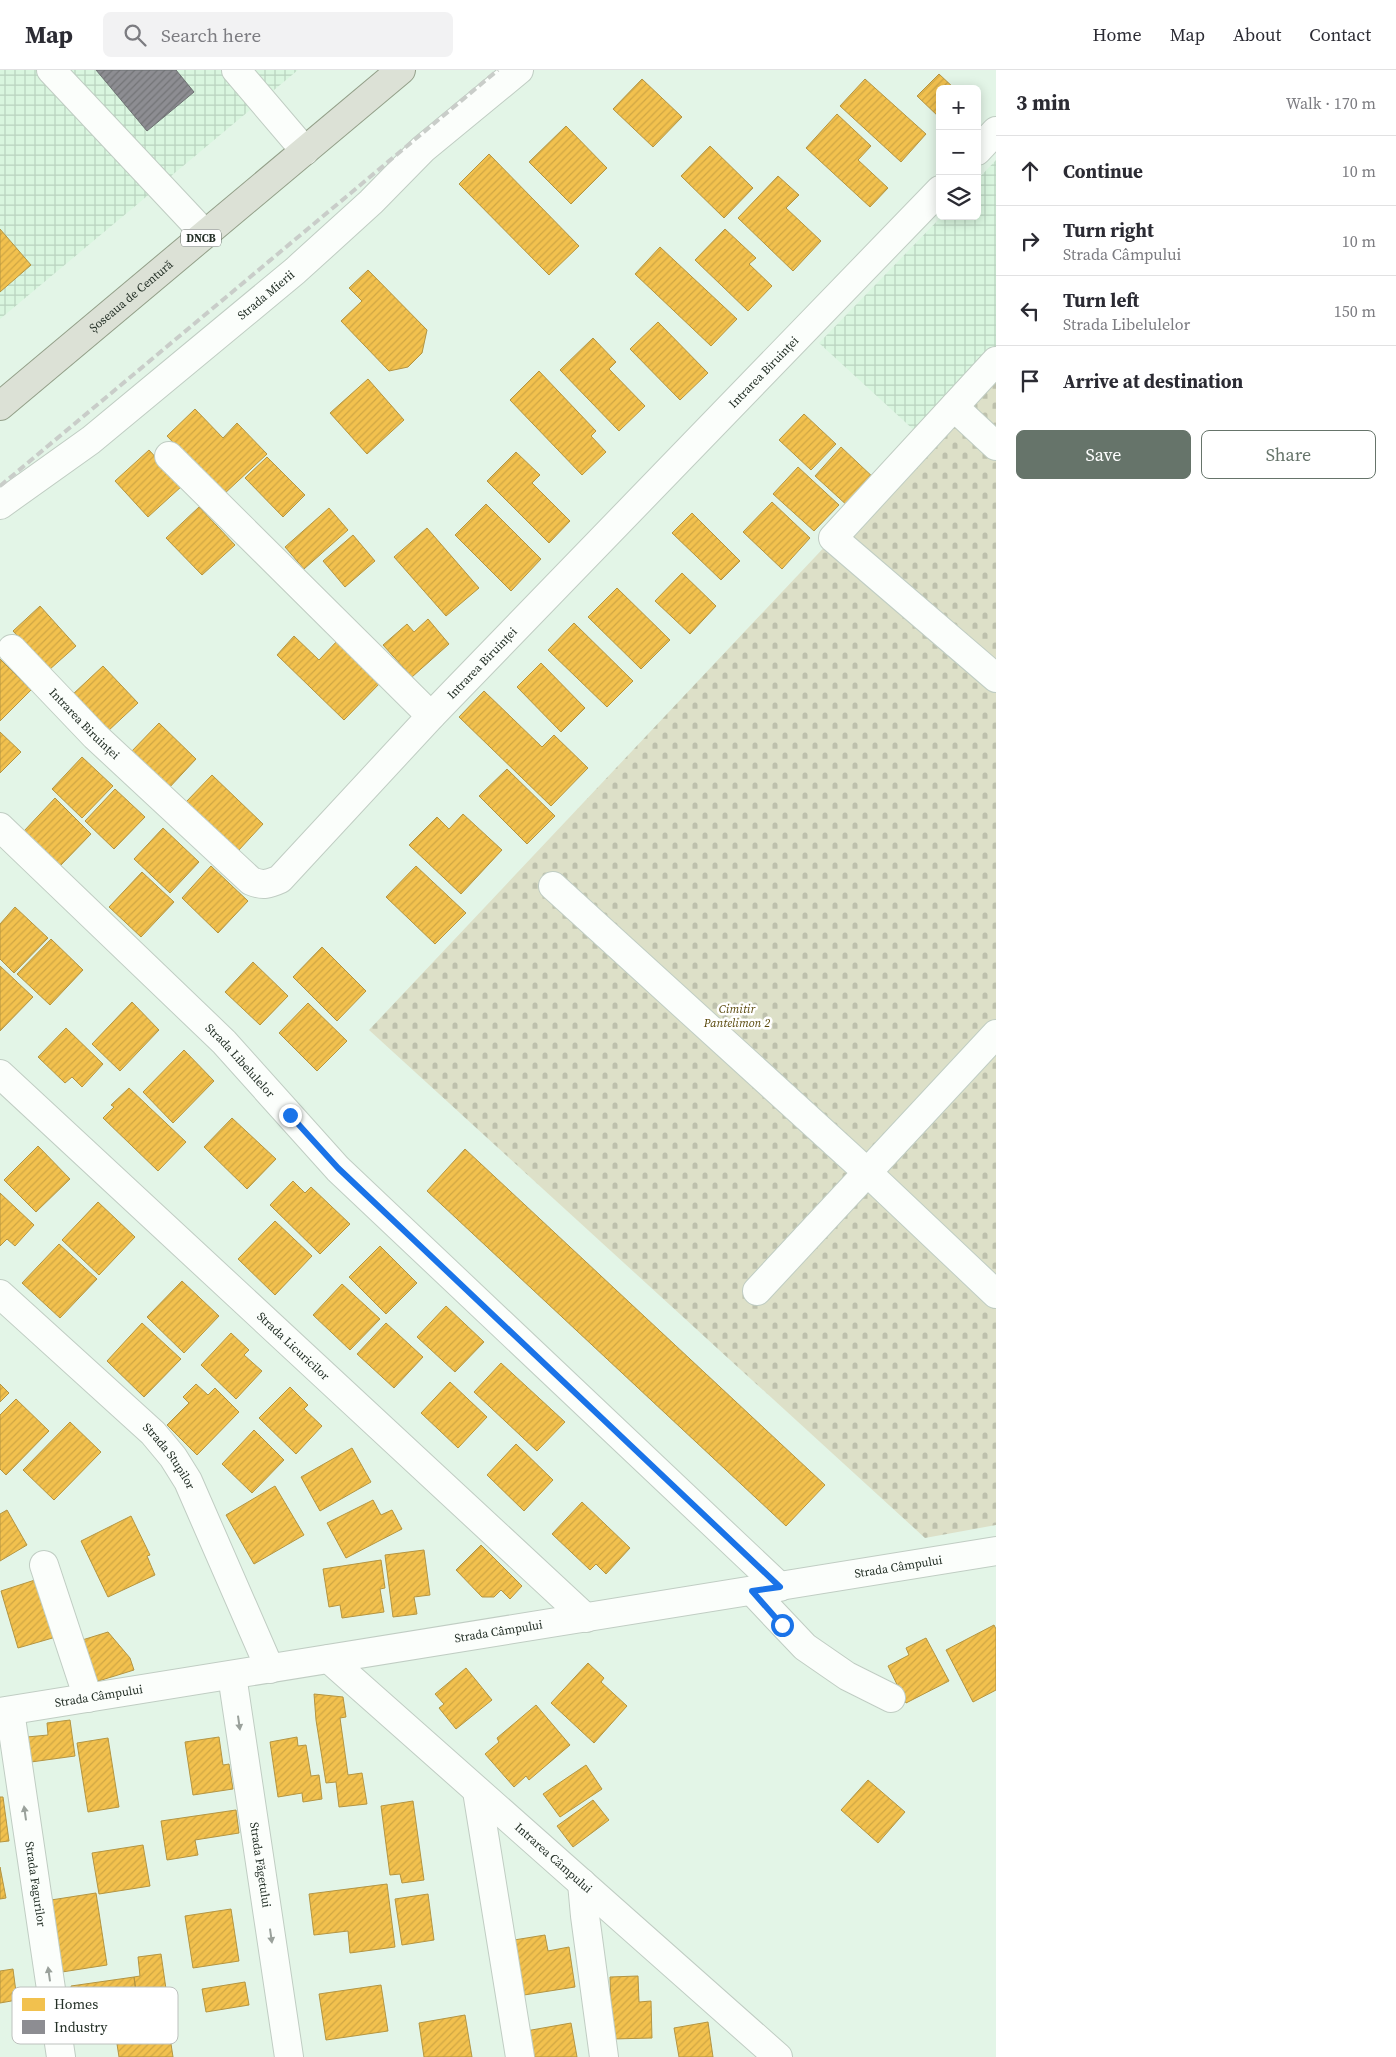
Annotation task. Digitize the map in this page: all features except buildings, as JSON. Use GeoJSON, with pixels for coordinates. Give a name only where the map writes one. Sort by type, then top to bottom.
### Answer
{"type":"FeatureCollection","features":[{"type":"Feature","properties":{"kind":"main road","name":"Șoseaua de Centură"},"geometry":{"type":"LineString","coordinates":[[0,406],[401,70]]}},
{"type":"Feature","properties":{"kind":"street"},"geometry":{"type":"LineString","coordinates":[[51,70],[205,234]]}},
{"type":"Feature","properties":{"kind":"street"},"geometry":{"type":"LineString","coordinates":[[236,70],[305,151]]}},
{"type":"Feature","properties":{"kind":"street","name":"Strada Mierii"},"geometry":{"type":"LineString","coordinates":[[0,505],[91,440],[296,271],[371,202],[423,149],[519,70]]}},
{"type":"Feature","properties":{"kind":"street"},"geometry":{"type":"LineString","coordinates":[[981,147],[996,132]]}},
{"type":"Feature","properties":{"kind":"street","name":"Intrarea Biruinței"},"geometry":{"type":"LineString","coordinates":[[12,650],[95,736],[251,881],[260,885],[270,884],[280,878],[431,716],[936,194]]}},
{"type":"Feature","properties":{"kind":"street"},"geometry":{"type":"LineString","coordinates":[[996,361],[832,538],[996,678]]}},
{"type":"Feature","properties":{"kind":"street"},"geometry":{"type":"LineString","coordinates":[[954,407],[996,446]]}},
{"type":"Feature","properties":{"kind":"street"},"geometry":{"type":"LineString","coordinates":[[169,456],[431,716]]}},
{"type":"Feature","properties":{"kind":"street","name":"Strada Libelulelor"},"geometry":{"type":"LineString","coordinates":[[0,827],[224,1042],[338,1168],[780,1587]]}},
{"type":"Feature","properties":{"kind":"street"},"geometry":{"type":"LineString","coordinates":[[553,886],[867,1172],[996,1294]]}},
{"type":"Feature","properties":{"kind":"street"},"geometry":{"type":"LineString","coordinates":[[757,1290],[996,1034]]}},
{"type":"Feature","properties":{"kind":"street","name":"Strada Licuricilor"},"geometry":{"type":"LineString","coordinates":[[0,1074],[586,1618]]}},
{"type":"Feature","properties":{"kind":"street","name":"Strada Stupilor"},"geometry":{"type":"LineString","coordinates":[[0,1294],[153,1433],[173,1457],[188,1481],[270,1669]]}},
{"type":"Feature","properties":{"kind":"street","name":"Strada Câmpului"},"geometry":{"type":"LineString","coordinates":[[5,1711],[996,1552]]}},
{"type":"Feature","properties":{"kind":"street"},"geometry":{"type":"LineString","coordinates":[[44,1565],[88,1698]]}},
{"type":"Feature","properties":{"kind":"street"},"geometry":{"type":"LineString","coordinates":[[752,1591],[805,1648],[847,1676],[891,1698]]}},
{"type":"Feature","properties":{"kind":"street","name":"Intrarea Câmpului"},"geometry":{"type":"LineString","coordinates":[[329,1659],[778,2057]]}},
{"type":"Feature","properties":{"kind":"street","name":"Strada Făgetului"},"geometry":{"type":"LineString","coordinates":[[232,1675],[289,2057]]}},
{"type":"Feature","properties":{"kind":"street","name":"Strada Fagurilor"},"geometry":{"type":"LineString","coordinates":[[5,1711],[50,1987]]}},
{"type":"Feature","properties":{"kind":"street"},"geometry":{"type":"LineString","coordinates":[[477,1791],[520,2057]]}},
{"type":"Feature","properties":{"kind":"street"},"geometry":{"type":"LineString","coordinates":[[582,1883],[584,1916],[604,2057]]}},
{"type":"Feature","properties":{"kind":"street"},"geometry":{"type":"LineString","coordinates":[[745,2029],[749,2057]]}},
{"type":"Feature","properties":{"kind":"street","name":"Strada Fagurilor"},"geometry":{"type":"LineString","coordinates":[[59,2044],[61,2057]]}},
{"type":"Feature","properties":{"kind":"shaded area"},"geometry":{"type":"Polygon","coordinates":[[[0,70],[298,70],[0,319],[0,70]]]}},
{"type":"Feature","properties":{"kind":"shaded area"},"geometry":{"type":"Polygon","coordinates":[[[996,160],[996,347],[916,432],[819,343],[938,220],[981,220],[981,176],[996,160]]]}},
{"type":"Feature","properties":{"kind":"green space","name":"Cimitir Pantelimon 2"},"geometry":{"type":"Polygon","coordinates":[[[996,365],[996,1525],[925,1538],[369,1030],[996,365]]]}},
{"type":"Feature","properties":{"kind":"railway"},"geometry":{"type":"LineString","coordinates":[[0,486],[498,70]]}},
{"type":"Feature","properties":{"kind":"route"},"geometry":{"type":"LineString","coordinates":[[290,1115],[338,1168],[780,1587],[752,1591],[782,1625]]}}]}
